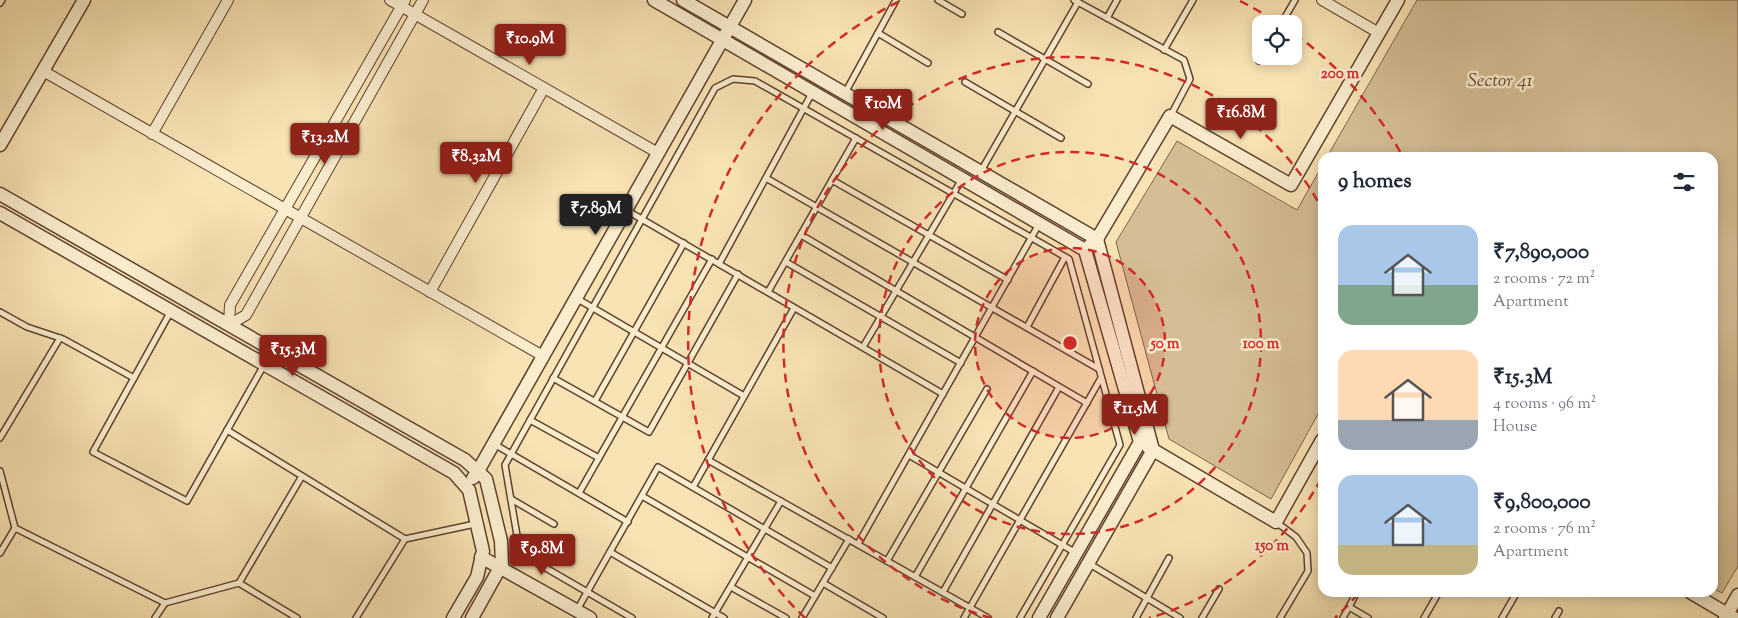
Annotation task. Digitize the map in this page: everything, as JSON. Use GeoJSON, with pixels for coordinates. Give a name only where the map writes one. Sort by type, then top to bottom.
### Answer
{"type":"FeatureCollection","features":[{"type":"Feature","properties":{"kind":"street"},"geometry":{"type":"LineString","coordinates":[[0,145],[84,0]]}},
{"type":"Feature","properties":{"kind":"street"},"geometry":{"type":"LineString","coordinates":[[152,134],[228,0]]}},
{"type":"Feature","properties":{"kind":"street"},"geometry":{"type":"LineString","coordinates":[[390,0],[403,3],[415,14],[658,153]]}},
{"type":"Feature","properties":{"kind":"street"},"geometry":{"type":"LineString","coordinates":[[229,325],[246,314],[423,0]]}},
{"type":"Feature","properties":{"kind":"street"},"geometry":{"type":"LineString","coordinates":[[654,0],[1085,250],[1140,442],[1276,522],[1318,447]]}},
{"type":"Feature","properties":{"kind":"street"},"geometry":{"type":"LineString","coordinates":[[683,0],[1097,239],[1153,450],[1057,618]]}},
{"type":"Feature","properties":{"kind":"street"},"geometry":{"type":"LineString","coordinates":[[466,486],[478,471],[745,0]]}},
{"type":"Feature","properties":{"kind":"street"},"geometry":{"type":"LineString","coordinates":[[1322,0],[1379,33]]}},
{"type":"Feature","properties":{"kind":"street"},"geometry":{"type":"LineString","coordinates":[[1085,250],[1097,239],[1170,116],[1291,185],[1398,0]]}},
{"type":"Feature","properties":{"kind":"street"},"geometry":{"type":"LineString","coordinates":[[229,325],[230,306],[403,3]]}},
{"type":"Feature","properties":{"kind":"street"},"geometry":{"type":"LineString","coordinates":[[43,71],[543,356]]}},
{"type":"Feature","properties":{"kind":"street"},"geometry":{"type":"LineString","coordinates":[[430,292],[544,88]]}},
{"type":"Feature","properties":{"kind":"street"},"geometry":{"type":"LineString","coordinates":[[0,194],[465,460],[478,471],[486,479],[501,541],[502,564],[472,618]]}},
{"type":"Feature","properties":{"kind":"street"},"geometry":{"type":"LineString","coordinates":[[0,213],[454,473],[470,490],[483,551],[476,577],[452,618]]}},
{"type":"Feature","properties":{"kind":"street"},"geometry":{"type":"LineString","coordinates":[[1039,618],[1140,442]]}},
{"type":"Feature","properties":{"kind":"street"},"geometry":{"type":"LineString","coordinates":[[481,557],[590,618]]}},
{"type":"Feature","properties":{"kind":"street"},"geometry":{"type":"LineString","coordinates":[[1698,597],[1729,617],[1738,595]]}},
{"type":"Feature","properties":{"kind":"lane"},"geometry":{"type":"LineString","coordinates":[[844,93],[896,0]]}},
{"type":"Feature","properties":{"kind":"lane"},"geometry":{"type":"LineString","coordinates":[[938,0],[962,14]]}},
{"type":"Feature","properties":{"kind":"lane"},"geometry":{"type":"LineString","coordinates":[[1107,18],[1117,0]]}},
{"type":"Feature","properties":{"kind":"lane"},"geometry":{"type":"LineString","coordinates":[[1164,50],[1193,0]]}},
{"type":"Feature","properties":{"kind":"lane"},"geometry":{"type":"LineString","coordinates":[[1287,15],[1296,0]]}},
{"type":"Feature","properties":{"kind":"lane"},"geometry":{"type":"LineString","coordinates":[[981,172],[1076,1],[1184,60],[1190,79],[1170,116]]}},
{"type":"Feature","properties":{"kind":"lane"},"geometry":{"type":"LineString","coordinates":[[998,32],[1088,84]]}},
{"type":"Feature","properties":{"kind":"lane"},"geometry":{"type":"LineString","coordinates":[[878,33],[928,63]]}},
{"type":"Feature","properties":{"kind":"lane"},"geometry":{"type":"LineString","coordinates":[[632,618],[520,553],[505,465],[715,88],[733,79],[755,81],[1069,259],[1120,445],[1020,618]]}},
{"type":"Feature","properties":{"kind":"lane"},"geometry":{"type":"LineString","coordinates":[[965,82],[1061,138]]}},
{"type":"Feature","properties":{"kind":"lane"},"geometry":{"type":"LineString","coordinates":[[719,264],[813,92]]}},
{"type":"Feature","properties":{"kind":"lane"},"geometry":{"type":"LineString","coordinates":[[768,292],[856,138]]}},
{"type":"Feature","properties":{"kind":"lane"},"geometry":{"type":"LineString","coordinates":[[766,178],[1099,368]]}},
{"type":"Feature","properties":{"kind":"lane"},"geometry":{"type":"LineString","coordinates":[[863,347],[963,179]]}},
{"type":"Feature","properties":{"kind":"lane"},"geometry":{"type":"LineString","coordinates":[[832,180],[1008,280]]}},
{"type":"Feature","properties":{"kind":"lane"},"geometry":{"type":"LineString","coordinates":[[626,210],[943,394]]}},
{"type":"Feature","properties":{"kind":"lane"},"geometry":{"type":"LineString","coordinates":[[858,544],[1040,224]]}},
{"type":"Feature","properties":{"kind":"lane"},"geometry":{"type":"LineString","coordinates":[[801,235],[1087,403]]}},
{"type":"Feature","properties":{"kind":"lane"},"geometry":{"type":"LineString","coordinates":[[595,401],[684,244]]}},
{"type":"Feature","properties":{"kind":"lane"},"geometry":{"type":"LineString","coordinates":[[1027,327],[1065,256]]}},
{"type":"Feature","properties":{"kind":"lane"},"geometry":{"type":"LineString","coordinates":[[579,493],[712,259]]}},
{"type":"Feature","properties":{"kind":"lane"},"geometry":{"type":"LineString","coordinates":[[786,262],[961,363]]}},
{"type":"Feature","properties":{"kind":"lane"},"geometry":{"type":"LineString","coordinates":[[553,378],[649,432],[738,274]]}},
{"type":"Feature","properties":{"kind":"lane"},"geometry":{"type":"LineString","coordinates":[[576,298],[744,396]]}},
{"type":"Feature","properties":{"kind":"lane"},"geometry":{"type":"LineString","coordinates":[[693,487],[794,308]]}},
{"type":"Feature","properties":{"kind":"lane"},"geometry":{"type":"LineString","coordinates":[[171,311],[93,452],[187,501],[264,364]]}},
{"type":"Feature","properties":{"kind":"lane"},"geometry":{"type":"LineString","coordinates":[[0,312],[27,327],[60,338],[134,378]]}},
{"type":"Feature","properties":{"kind":"lane"},"geometry":{"type":"LineString","coordinates":[[0,438],[60,338]]}},
{"type":"Feature","properties":{"kind":"lane"},"geometry":{"type":"LineString","coordinates":[[915,577],[1033,371]]}},
{"type":"Feature","properties":{"kind":"lane"},"geometry":{"type":"LineString","coordinates":[[964,618],[1102,378]]}},
{"type":"Feature","properties":{"kind":"lane"},"geometry":{"type":"LineString","coordinates":[[943,592],[1059,387]]}},
{"type":"Feature","properties":{"kind":"lane"},"geometry":{"type":"LineString","coordinates":[[887,561],[987,389]]}},
{"type":"Feature","properties":{"kind":"lane"},"geometry":{"type":"LineString","coordinates":[[530,420],[598,458]]}},
{"type":"Feature","properties":{"kind":"lane"},"geometry":{"type":"LineString","coordinates":[[227,430],[405,539],[478,524]]}},
{"type":"Feature","properties":{"kind":"lane"},"geometry":{"type":"LineString","coordinates":[[494,443],[628,522]]}},
{"type":"Feature","properties":{"kind":"lane"},"geometry":{"type":"LineString","coordinates":[[909,456],[1077,553]]}},
{"type":"Feature","properties":{"kind":"lane"},"geometry":{"type":"LineString","coordinates":[[708,460],[988,618]]}},
{"type":"Feature","properties":{"kind":"lane"},"geometry":{"type":"LineString","coordinates":[[577,610],[658,467],[832,568]]}},
{"type":"Feature","properties":{"kind":"lane"},"geometry":{"type":"LineString","coordinates":[[0,471],[15,528],[0,553]]}},
{"type":"Feature","properties":{"kind":"lane"},"geometry":{"type":"LineString","coordinates":[[155,618],[165,603],[239,583],[302,476]]}},
{"type":"Feature","properties":{"kind":"lane"},"geometry":{"type":"LineString","coordinates":[[642,496],[815,596]]}},
{"type":"Feature","properties":{"kind":"lane"},"geometry":{"type":"LineString","coordinates":[[511,499],[554,524]]}},
{"type":"Feature","properties":{"kind":"lane"},"geometry":{"type":"LineString","coordinates":[[714,615],[781,501]]}},
{"type":"Feature","properties":{"kind":"lane"},"geometry":{"type":"LineString","coordinates":[[1276,522],[1296,537],[1307,553],[1308,571],[1280,618]]}},
{"type":"Feature","properties":{"kind":"lane"},"geometry":{"type":"LineString","coordinates":[[15,528],[165,603]]}},
{"type":"Feature","properties":{"kind":"lane"},"geometry":{"type":"LineString","coordinates":[[356,618],[405,539]]}},
{"type":"Feature","properties":{"kind":"lane"},"geometry":{"type":"LineString","coordinates":[[802,618],[849,539]]}},
{"type":"Feature","properties":{"kind":"lane"},"geometry":{"type":"LineString","coordinates":[[610,552],[714,615],[724,618]]}},
{"type":"Feature","properties":{"kind":"lane"},"geometry":{"type":"LineString","coordinates":[[1136,618],[1169,558]]}},
{"type":"Feature","properties":{"kind":"lane"},"geometry":{"type":"LineString","coordinates":[[1088,563],[1180,618]]}},
{"type":"Feature","properties":{"kind":"lane"},"geometry":{"type":"LineString","coordinates":[[239,583],[297,618]]}},
{"type":"Feature","properties":{"kind":"lane"},"geometry":{"type":"LineString","coordinates":[[822,583],[883,618]]}},
{"type":"Feature","properties":{"kind":"lane"},"geometry":{"type":"LineString","coordinates":[[731,587],[786,618]]}},
{"type":"Feature","properties":{"kind":"lane"},"geometry":{"type":"LineString","coordinates":[[1202,618],[1219,589]]}},
{"type":"Feature","properties":{"kind":"lane"},"geometry":{"type":"LineString","coordinates":[[1343,618],[1355,597]]}},
{"type":"Feature","properties":{"kind":"lane"},"geometry":{"type":"LineString","coordinates":[[1424,618],[1436,597]]}},
{"type":"Feature","properties":{"kind":"lane"},"geometry":{"type":"LineString","coordinates":[[1502,618],[1514,597]]}},
{"type":"Feature","properties":{"kind":"lane"},"geometry":{"type":"LineString","coordinates":[[1349,607],[1368,618]]}},
{"type":"Feature","properties":{"kind":"lane"},"geometry":{"type":"LineString","coordinates":[[1555,618],[1559,611]]}},
{"type":"Feature","properties":{"kind":"green space","name":"Sector 41"},"geometry":{"type":"Polygon","coordinates":[[[1417,0],[1738,0],[1738,566],[1722,593],[1718,591],[1718,152],[1330,152],[1417,0]]]}},
{"type":"Feature","properties":{"kind":"green space"},"geometry":{"type":"Polygon","coordinates":[[[1177,141],[1297,210],[1318,173],[1318,414],[1271,499],[1169,439],[1116,242],[1177,141]]]}}]}
